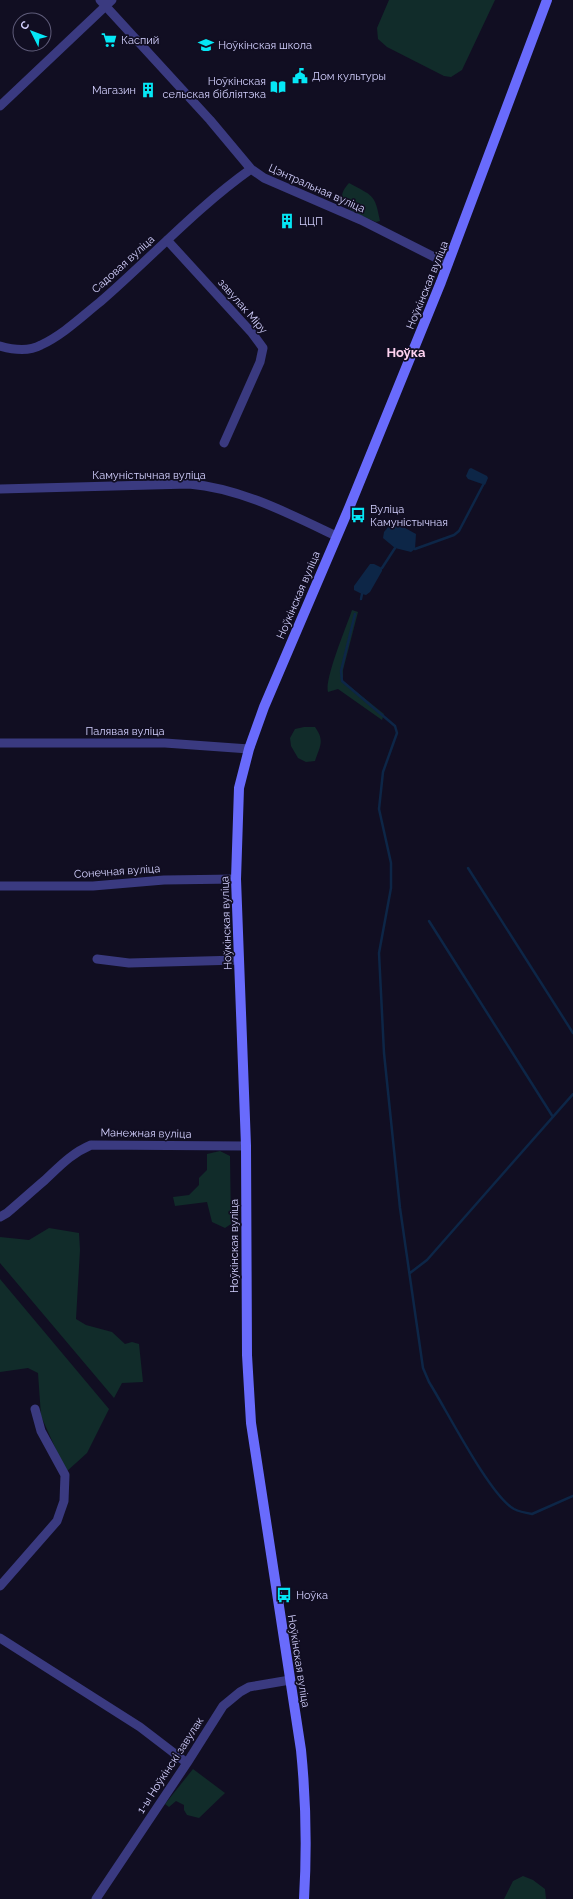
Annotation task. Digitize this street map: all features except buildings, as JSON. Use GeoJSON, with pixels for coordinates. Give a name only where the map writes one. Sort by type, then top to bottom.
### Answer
{"type":"FeatureCollection","features":[{"type":"Feature","properties":{"kind":"main road","name":"Ноўкінская вуліца"},"geometry":{"type":"LineString","coordinates":[[304,1899],[306,1840],[305,1793],[301,1750],[251,1423],[246,1355],[246,1146],[236,879],[239,788],[249,749],[264,706],[448,264],[547,0]]}},
{"type":"Feature","properties":{"kind":"street","name":"Цэнтральная вуліца"},"geometry":{"type":"LineString","coordinates":[[106,2],[251,169],[264,178],[361,220],[448,264]]}},
{"type":"Feature","properties":{"kind":"street"},"geometry":{"type":"LineString","coordinates":[[0,106],[106,2]]}},
{"type":"Feature","properties":{"kind":"street","name":"Садовая вуліца"},"geometry":{"type":"LineString","coordinates":[[0,346],[13,350],[41,346],[66,331],[225,187],[251,169]]}},
{"type":"Feature","properties":{"kind":"street","name":"завулак Міру"},"geometry":{"type":"LineString","coordinates":[[167,240],[252,333],[262,348],[260,362],[224,443]]}},
{"type":"Feature","properties":{"kind":"street","name":"Камуністычная вуліца"},"geometry":{"type":"LineString","coordinates":[[0,489],[160,485],[208,486],[249,498],[336,536]]}},
{"type":"Feature","properties":{"kind":"street","name":"Палявая вуліца"},"geometry":{"type":"LineString","coordinates":[[0,742],[165,743],[249,749]]}},
{"type":"Feature","properties":{"kind":"street","name":"Сонечная вуліца"},"geometry":{"type":"LineString","coordinates":[[0,886],[93,886],[164,880],[236,879]]}},
{"type":"Feature","properties":{"kind":"street"},"geometry":{"type":"LineString","coordinates":[[97,959],[130,963],[239,960]]}},
{"type":"Feature","properties":{"kind":"street","name":"Манежная вуліца"},"geometry":{"type":"LineString","coordinates":[[0,1217],[7,1213],[66,1159],[80,1149],[91,1145],[246,1146]]}},
{"type":"Feature","properties":{"kind":"street"},"geometry":{"type":"LineString","coordinates":[[0,1586],[57,1521],[64,1501],[64,1475],[41,1431],[35,1409]]}},
{"type":"Feature","properties":{"kind":"street"},"geometry":{"type":"LineString","coordinates":[[0,1638],[140,1727],[187,1763]]}},
{"type":"Feature","properties":{"kind":"street","name":"1-ы Ноўкінскі завулак"},"geometry":{"type":"LineString","coordinates":[[96,1899],[187,1763],[215,1716],[230,1699],[249,1687],[290,1680]]}},
{"type":"Feature","properties":{"kind":"green space"},"geometry":{"type":"Polygon","coordinates":[[[389,0],[495,0],[462,70],[451,77],[444,76],[387,47],[378,39],[377,28],[389,0]]]}},
{"type":"Feature","properties":{"kind":"green space"},"geometry":{"type":"Polygon","coordinates":[[[349,183],[372,197],[380,221],[376,222],[348,208],[342,198],[343,191],[349,183]]]}},
{"type":"Feature","properties":{"kind":"green space"},"geometry":{"type":"Polygon","coordinates":[[[352,610],[358,612],[343,670],[343,681],[384,714],[382,720],[338,689],[328,692],[329,676],[352,610]]]}},
{"type":"Feature","properties":{"kind":"green space"},"geometry":{"type":"Polygon","coordinates":[[[315,727],[320,736],[321,744],[315,761],[306,762],[298,758],[291,746],[290,738],[295,729],[315,727]]]}},
{"type":"Feature","properties":{"kind":"green space"},"geometry":{"type":"Polygon","coordinates":[[[220,1151],[230,1156],[231,1224],[225,1228],[212,1222],[207,1202],[175,1206],[173,1197],[189,1195],[199,1185],[199,1178],[207,1170],[207,1154],[220,1151]]]}},
{"type":"Feature","properties":{"kind":"green space"},"geometry":{"type":"Polygon","coordinates":[[[49,1228],[79,1233],[80,1250],[76,1319],[86,1325],[112,1332],[125,1344],[132,1342],[139,1344],[143,1382],[122,1383],[114,1398],[0,1263],[0,1237],[29,1240],[49,1228]]]}},
{"type":"Feature","properties":{"kind":"green space"},"geometry":{"type":"Polygon","coordinates":[[[0,1279],[109,1409],[87,1453],[66,1472],[41,1416],[38,1373],[28,1368],[0,1372],[0,1279]]]}},
{"type":"Feature","properties":{"kind":"green space"},"geometry":{"type":"Polygon","coordinates":[[[193,1769],[225,1793],[199,1818],[187,1815],[184,1810],[184,1805],[176,1801],[169,1807],[165,1804],[193,1769]]]}},
{"type":"Feature","properties":{"kind":"green space"},"geometry":{"type":"Polygon","coordinates":[[[523,1876],[533,1880],[545,1889],[546,1899],[504,1899],[513,1881],[523,1876]]]}},
{"type":"Feature","properties":{"kind":"water"},"geometry":{"type":"Polygon","coordinates":[[[471,468],[487,476],[488,478],[485,485],[468,479],[466,476],[471,468]]]}},
{"type":"Feature","properties":{"kind":"water"},"geometry":{"type":"Polygon","coordinates":[[[393,525],[405,528],[416,534],[415,549],[411,552],[395,548],[383,538],[384,532],[389,526],[393,525]]]}},
{"type":"Feature","properties":{"kind":"water"},"geometry":{"type":"Polygon","coordinates":[[[370,564],[374,564],[382,568],[382,571],[370,592],[366,595],[354,590],[354,586],[370,564]]]}},
{"type":"Feature","properties":{"kind":"waterway"},"geometry":{"type":"LineString","coordinates":[[415,549],[454,535],[459,531],[483,485]]}},
{"type":"Feature","properties":{"kind":"waterway"},"geometry":{"type":"LineString","coordinates":[[382,568],[395,548]]}},
{"type":"Feature","properties":{"kind":"waterway"},"geometry":{"type":"LineString","coordinates":[[361,599],[362,594]]}},
{"type":"Feature","properties":{"kind":"waterway"},"geometry":{"type":"LineString","coordinates":[[355,614],[341,671],[342,681],[395,726],[397,733],[383,772],[379,809],[391,863],[391,888],[379,953],[384,1053],[400,1208],[423,1368],[429,1382],[469,1451],[504,1501],[514,1509],[532,1514],[573,1496]]}},
{"type":"Feature","properties":{"kind":"waterway"},"geometry":{"type":"LineString","coordinates":[[468,868],[573,1033]]}},
{"type":"Feature","properties":{"kind":"waterway"},"geometry":{"type":"LineString","coordinates":[[429,921],[553,1117]]}},
{"type":"Feature","properties":{"kind":"waterway"},"geometry":{"type":"LineString","coordinates":[[410,1273],[427,1260],[573,1094]]}},
{"type":"Feature","properties":{"kind":"place","name":"Каспий"},"geometry":{"type":"Point","coordinates":[109,40]}},
{"type":"Feature","properties":{"kind":"place","name":"Ноўкінская школа"},"geometry":{"type":"Point","coordinates":[206,45]}},
{"type":"Feature","properties":{"kind":"place","name":"Дом культуры"},"geometry":{"type":"Point","coordinates":[300,76]}},
{"type":"Feature","properties":{"kind":"place","name":"Ноўкінская сельская бібліятэка"},"geometry":{"type":"Point","coordinates":[278,87]}},
{"type":"Feature","properties":{"kind":"place","name":"Магазин"},"geometry":{"type":"Point","coordinates":[148,90]}},
{"type":"Feature","properties":{"kind":"place","name":"ЦЦП"},"geometry":{"type":"Point","coordinates":[287,221]}},
{"type":"Feature","properties":{"kind":"place","name":"Вуліца Камуністычная"},"geometry":{"type":"Point","coordinates":[358,515]}},
{"type":"Feature","properties":{"kind":"place","name":"Ноўка"},"geometry":{"type":"Point","coordinates":[284,1595]}},
{"type":"Feature","properties":{"kind":"district","name":"Ноўка"},"geometry":{"type":"Point","coordinates":[406,352]}}]}
